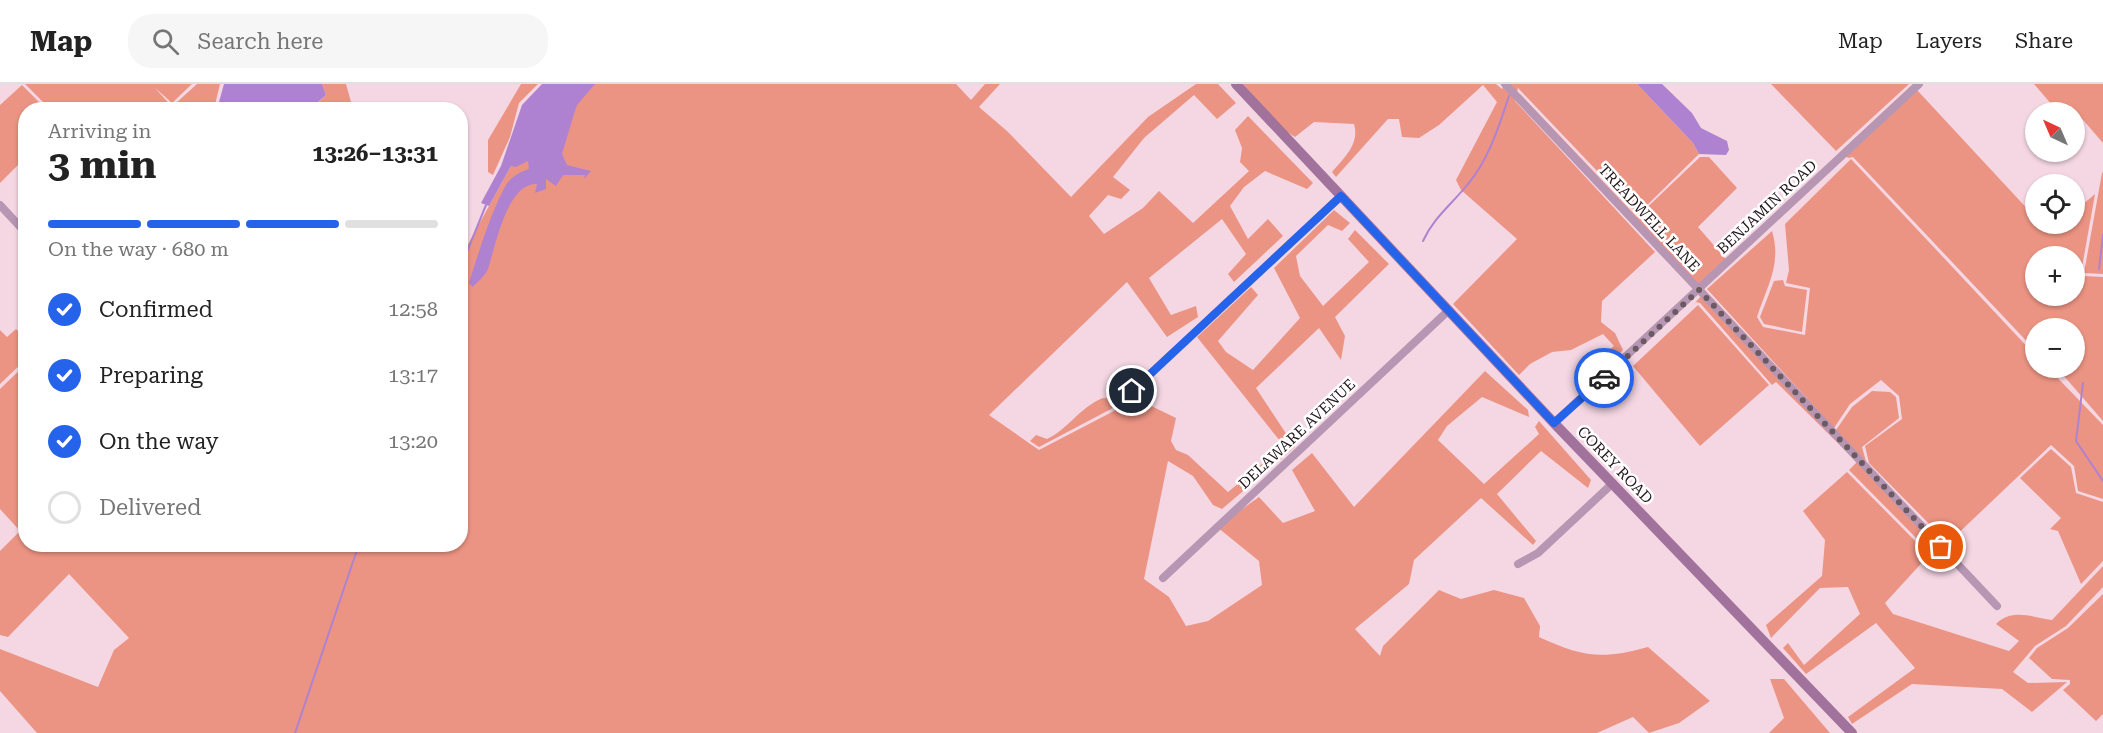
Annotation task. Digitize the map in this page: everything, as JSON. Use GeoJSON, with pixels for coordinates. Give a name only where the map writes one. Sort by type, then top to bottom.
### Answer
{"type":"FeatureCollection","features":[{"type":"Feature","properties":{"kind":"street","name":"COREY ROAD"},"geometry":{"type":"LineString","coordinates":[[1236,84],[1554,423],[1852,733]]}},
{"type":"Feature","properties":{"kind":"street","name":"TREADWELL LANE"},"geometry":{"type":"LineString","coordinates":[[1505,84],[1996,606]]}},
{"type":"Feature","properties":{"kind":"street","name":"BENJAMIN ROAD"},"geometry":{"type":"LineString","coordinates":[[1554,423],[1919,84]]}},
{"type":"Feature","properties":{"kind":"street"},"geometry":{"type":"LineString","coordinates":[[1132,391],[1341,196]]}},
{"type":"Feature","properties":{"kind":"street"},"geometry":{"type":"LineString","coordinates":[[0,205],[18,224]]}},
{"type":"Feature","properties":{"kind":"street","name":"DELAWARE AVENUE"},"geometry":{"type":"LineString","coordinates":[[1163,578],[1449,310]]}},
{"type":"Feature","properties":{"kind":"street"},"geometry":{"type":"LineString","coordinates":[[1518,564],[1538,553],[1613,483]]}},
{"type":"Feature","properties":{"kind":"shaded area"},"geometry":{"type":"Polygon","coordinates":[[[25,84],[192,84],[173,102],[155,88],[168,102],[43,102],[25,84]]]}},
{"type":"Feature","properties":{"kind":"shaded area"},"geometry":{"type":"Polygon","coordinates":[[[197,84],[220,84],[216,102],[177,102],[197,84]]]}},
{"type":"Feature","properties":{"kind":"shaded area"},"geometry":{"type":"Polygon","coordinates":[[[224,84],[322,84],[326,95],[318,102],[219,102],[224,84]]]}},
{"type":"Feature","properties":{"kind":"shaded area"},"geometry":{"type":"Polygon","coordinates":[[[322,84],[346,84],[351,102],[319,102],[326,95],[322,84]]]}},
{"type":"Feature","properties":{"kind":"shaded area"},"geometry":{"type":"Polygon","coordinates":[[[521,84],[538,84],[519,103],[510,137],[493,175],[488,172],[488,140],[521,84]]]}},
{"type":"Feature","properties":{"kind":"shaded area"},"geometry":{"type":"Polygon","coordinates":[[[542,84],[595,84],[577,105],[562,154],[567,165],[591,171],[584,179],[585,175],[563,175],[556,186],[546,179],[546,189],[535,193],[537,184],[527,186],[518,193],[504,218],[487,271],[473,287],[469,283],[500,196],[508,182],[529,169],[528,161],[516,167],[511,166],[489,206],[481,203],[501,166],[522,105],[542,84]]]}},
{"type":"Feature","properties":{"kind":"shaded area"},"geometry":{"type":"Polygon","coordinates":[[[556,84],[956,84],[971,100],[985,84],[1000,84],[979,107],[1007,131],[1071,197],[1148,117],[1196,84],[1218,84],[1236,103],[1217,119],[1194,95],[1144,138],[1113,177],[1130,190],[1121,199],[1108,195],[1089,216],[1104,234],[1143,208],[1159,191],[1193,223],[1249,171],[1240,162],[1242,148],[1235,130],[1248,116],[1313,183],[1307,189],[1265,171],[1244,187],[1230,206],[1248,239],[1268,219],[1283,236],[1234,282],[1228,274],[1246,254],[1222,219],[1149,278],[1171,315],[1196,306],[1198,317],[1167,337],[1127,282],[989,415],[1039,450],[1137,399],[1176,418],[1171,441],[1176,450],[1188,455],[1228,492],[1284,446],[1197,337],[1251,287],[1258,295],[1218,341],[1226,352],[1253,370],[1300,318],[1274,268],[1334,210],[1350,223],[1342,231],[1328,225],[1296,256],[1300,276],[1323,306],[1369,262],[1348,239],[1355,230],[1389,264],[1335,317],[1345,336],[1341,360],[1319,328],[1256,388],[1295,447],[1222,509],[1213,505],[1193,476],[1168,461],[1144,579],[1169,597],[1186,626],[1208,621],[1262,585],[1259,561],[1217,527],[1259,497],[1283,523],[1315,511],[1292,470],[1312,453],[1354,507],[1485,371],[1528,410],[1529,417],[1482,397],[1447,426],[1438,440],[1484,484],[1539,434],[1535,427],[1539,421],[1591,480],[1588,488],[1541,451],[1497,494],[1536,541],[1533,545],[1481,498],[1414,560],[1409,584],[1355,629],[1380,656],[1383,646],[1439,590],[1461,599],[1494,590],[1524,598],[1540,626],[1539,637],[1568,649],[1592,654],[1617,654],[1648,647],[1710,701],[1679,723],[1649,733],[1633,717],[1597,733],[37,733],[0,691],[0,649],[98,687],[114,650],[129,638],[69,574],[8,637],[0,635],[0,551],[18,533],[18,552],[468,552],[468,244],[556,84]]]}},
{"type":"Feature","properties":{"kind":"shaded area"},"geometry":{"type":"Polygon","coordinates":[[[1243,84],[1496,84],[1502,89],[1504,84],[1637,84],[1693,143],[1699,154],[1638,214],[1518,88],[1515,101],[1655,252],[1602,301],[1601,322],[1615,333],[1623,350],[1596,376],[1591,373],[1589,366],[1614,346],[1603,334],[1571,350],[1552,352],[1530,364],[1519,375],[1453,304],[1517,239],[1461,190],[1456,180],[1497,102],[1483,85],[1439,125],[1419,138],[1402,137],[1399,119],[1388,119],[1336,177],[1332,172],[1353,144],[1354,124],[1314,122],[1295,137],[1284,130],[1243,84]]]}},
{"type":"Feature","properties":{"kind":"shaded area"},"geometry":{"type":"Polygon","coordinates":[[[1637,84],[1662,84],[1692,113],[1701,128],[1727,141],[1729,150],[1726,155],[1699,154],[1693,143],[1637,84]]]}},
{"type":"Feature","properties":{"kind":"shaded area"},"geometry":{"type":"Polygon","coordinates":[[[1771,84],[1909,84],[1836,151],[1771,84]]]}},
{"type":"Feature","properties":{"kind":"shaded area"},"geometry":{"type":"Polygon","coordinates":[[[1913,84],[1922,84],[1917,90],[2025,206],[2025,234],[2085,234],[2085,202],[2095,194],[2085,250],[2085,246],[2025,246],[2025,306],[2085,306],[2085,276],[2103,277],[2103,421],[2066,378],[2085,378],[2085,318],[2025,318],[2025,339],[1853,157],[1848,158],[1841,151],[1913,84]]]}},
{"type":"Feature","properties":{"kind":"shaded area"},"geometry":{"type":"Polygon","coordinates":[[[2034,84],[2103,84],[2103,143],[2085,122],[2085,102],[2049,102],[2034,84]]]}},
{"type":"Feature","properties":{"kind":"shaded area"},"geometry":{"type":"Polygon","coordinates":[[[22,85],[39,102],[18,102],[18,165],[0,183],[0,105],[22,85]]]}},
{"type":"Feature","properties":{"kind":"shaded area"},"geometry":{"type":"Polygon","coordinates":[[[1520,94],[1637,217],[1700,157],[1709,157],[1737,188],[1698,227],[1730,264],[1704,289],[1836,430],[1852,407],[1872,391],[1890,392],[1896,397],[1899,418],[1862,447],[1867,465],[1945,544],[1926,562],[1931,553],[1849,470],[1857,462],[1776,382],[1772,385],[1700,303],[1696,302],[1692,306],[1703,294],[1519,99],[1520,94]]]}},
{"type":"Feature","properties":{"kind":"shaded area"},"geometry":{"type":"Polygon","coordinates":[[[1851,159],[2025,344],[2025,378],[2058,378],[2103,425],[2103,499],[2078,491],[2074,466],[2051,445],[1948,543],[1869,463],[1865,446],[1902,419],[1899,396],[1881,380],[1850,404],[1834,428],[1707,289],[1772,231],[1775,243],[1774,265],[1757,317],[1763,327],[1805,335],[1810,288],[1786,283],[1789,270],[1785,224],[1851,159]]]}},
{"type":"Feature","properties":{"kind":"shaded area"},"geometry":{"type":"Polygon","coordinates":[[[2102,173],[2103,274],[2085,273],[2085,267],[2102,173]]]}},
{"type":"Feature","properties":{"kind":"shaded area"},"geometry":{"type":"Polygon","coordinates":[[[1783,280],[1785,286],[1807,290],[1802,332],[1764,324],[1760,317],[1774,281],[1783,280]]]}},
{"type":"Feature","properties":{"kind":"shaded area"},"geometry":{"type":"Polygon","coordinates":[[[1698,305],[1769,385],[1700,446],[1633,366],[1698,305]]]}},
{"type":"Feature","properties":{"kind":"shaded area"},"geometry":{"type":"Polygon","coordinates":[[[16,329],[18,331],[18,367],[0,384],[0,330],[7,337],[16,329]]]}},
{"type":"Feature","properties":{"kind":"shaded area"},"geometry":{"type":"Polygon","coordinates":[[[18,372],[18,529],[0,509],[0,389],[18,372]]]}},
{"type":"Feature","properties":{"kind":"shaded area"},"geometry":{"type":"Polygon","coordinates":[[[1103,398],[1128,400],[1039,447],[1030,441],[1036,435],[1047,439],[1054,435],[1087,407],[1103,398]]]}},
{"type":"Feature","properties":{"kind":"shaded area"},"geometry":{"type":"Polygon","coordinates":[[[2051,449],[2071,467],[2076,493],[2103,502],[2103,561],[2081,584],[2058,531],[2050,529],[2061,518],[2020,478],[2051,449]]]}},
{"type":"Feature","properties":{"kind":"shaded area"},"geometry":{"type":"Polygon","coordinates":[[[1847,472],[1929,555],[1885,603],[1893,614],[2009,651],[2019,641],[1996,624],[2002,619],[2015,615],[2052,620],[2103,566],[2103,587],[2066,626],[2035,646],[2013,672],[2028,683],[2067,682],[2032,712],[2002,689],[1912,684],[1852,724],[1848,717],[1915,668],[1876,623],[1806,674],[1783,648],[1788,643],[1804,665],[1860,614],[1848,587],[1820,588],[1771,638],[1766,625],[1822,576],[1825,540],[1803,511],[1847,472]]]}},
{"type":"Feature","properties":{"kind":"shaded area"},"geometry":{"type":"Polygon","coordinates":[[[2103,594],[2103,714],[2096,721],[2063,690],[2070,684],[2070,680],[2052,679],[2029,658],[2037,648],[2068,628],[2103,594]]]}},
{"type":"Feature","properties":{"kind":"shaded area"},"geometry":{"type":"Polygon","coordinates":[[[1770,679],[1784,679],[1830,733],[1769,733],[1784,718],[1770,679]]]}},
{"type":"Feature","properties":{"kind":"waterway"},"geometry":{"type":"LineString","coordinates":[[1423,241],[1432,225],[1468,184],[1482,164],[1493,142],[1509,96]]}},
{"type":"Feature","properties":{"kind":"waterway"},"geometry":{"type":"LineString","coordinates":[[468,249],[486,205]]}},
{"type":"Feature","properties":{"kind":"waterway"},"geometry":{"type":"LineString","coordinates":[[2099,269],[2103,235]]}},
{"type":"Feature","properties":{"kind":"waterway"},"geometry":{"type":"LineString","coordinates":[[2083,383],[2076,441],[2103,481]]}},
{"type":"Feature","properties":{"kind":"waterway"},"geometry":{"type":"LineString","coordinates":[[295,733],[356,552]]}},
{"type":"Feature","properties":{"kind":"way so far"},"geometry":{"type":"LineString","coordinates":[[1604,378],[1699,290],[1941,547]]}},
{"type":"Feature","properties":{"kind":"route"},"geometry":{"type":"LineString","coordinates":[[1132,391],[1341,196],[1554,423],[1604,378]]}}]}
